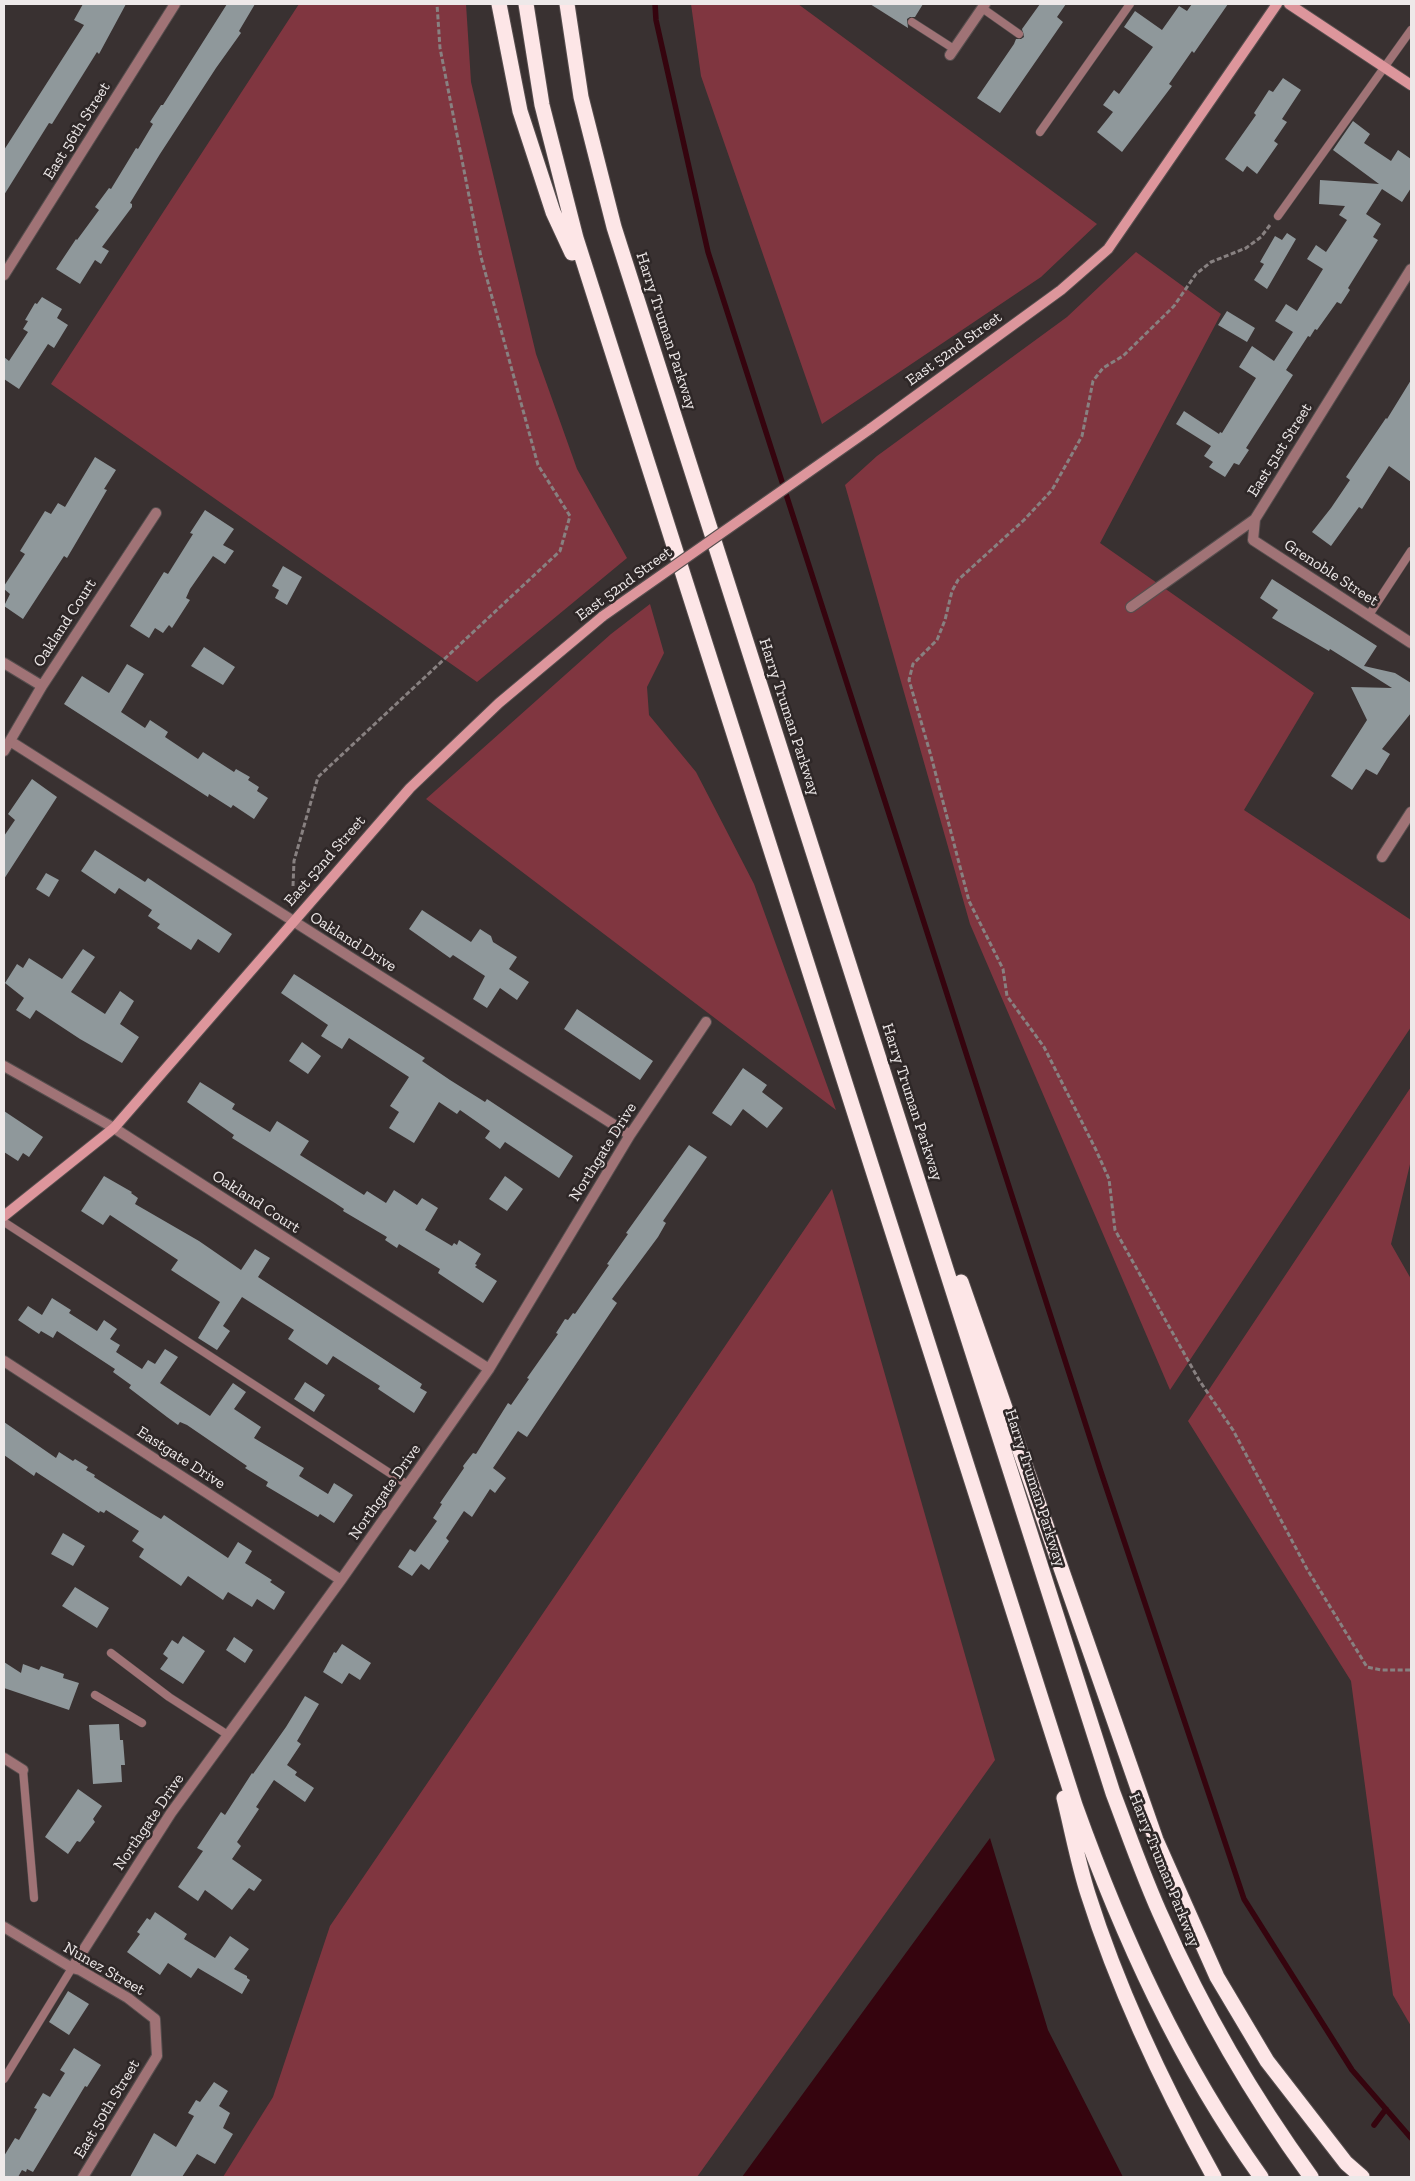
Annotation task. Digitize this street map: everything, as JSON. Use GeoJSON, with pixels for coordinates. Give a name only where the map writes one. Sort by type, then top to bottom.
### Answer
{"type":"FeatureCollection","features":[{"type":"Feature","properties":{"kind":"highway"},"geometry":{"type":"LineString","coordinates":[[499,4],[520,111],[553,212],[598,311]]}},
{"type":"Feature","properties":{"kind":"highway"},"geometry":{"type":"LineString","coordinates":[[526,4],[542,105],[555,162],[598,311],[1078,1814],[1125,1936],[1186,2057],[1221,2117],[1261,2177]]}},
{"type":"Feature","properties":{"kind":"highway","name":"Harry Truman Parkway"},"geometry":{"type":"LineString","coordinates":[[567,4],[581,97],[614,227],[1110,1784],[1162,1919],[1190,1978],[1221,2037],[1255,2095],[1311,2177]]}},
{"type":"Feature","properties":{"kind":"highway"},"geometry":{"type":"LineString","coordinates":[[852,974],[1156,1840],[1217,1977],[1267,2061],[1346,2163],[1362,2177]]}},
{"type":"Feature","properties":{"kind":"highway"},"geometry":{"type":"LineString","coordinates":[[1031,1668],[1087,1893],[1108,1952],[1158,2070],[1190,2135],[1214,2177]]}},
{"type":"Feature","properties":{"kind":"main road","name":"East 52nd Street"},"geometry":{"type":"LineString","coordinates":[[4,1216],[114,1128],[292,921],[410,788],[499,703],[603,616],[870,429],[1061,290],[1108,249],[1277,4]]}},
{"type":"Feature","properties":{"kind":"main road"},"geometry":{"type":"LineString","coordinates":[[1289,4],[1411,85]]}},
{"type":"Feature","properties":{"kind":"street","name":"East 56th Street"},"geometry":{"type":"LineString","coordinates":[[4,275],[175,4]]}},
{"type":"Feature","properties":{"kind":"street"},"geometry":{"type":"LineString","coordinates":[[952,52],[983,6]]}},
{"type":"Feature","properties":{"kind":"street","name":"East 51st Street"},"geometry":{"type":"LineString","coordinates":[[1132,607],[1255,519],[1411,269]]}},
{"type":"Feature","properties":{"kind":"street","name":"Oakland Court"},"geometry":{"type":"LineString","coordinates":[[4,752],[42,686],[156,513]]}},
{"type":"Feature","properties":{"kind":"street","name":"Grenoble Street"},"geometry":{"type":"LineString","coordinates":[[1255,519],[1253,540],[1411,642]]}},
{"type":"Feature","properties":{"kind":"street"},"geometry":{"type":"LineString","coordinates":[[4,664],[42,686]]}},
{"type":"Feature","properties":{"kind":"street","name":"Oakland Drive"},"geometry":{"type":"LineString","coordinates":[[10,742],[630,1135]]}},
{"type":"Feature","properties":{"kind":"street"},"geometry":{"type":"LineString","coordinates":[[1382,857],[1411,812]]}},
{"type":"Feature","properties":{"kind":"street","name":"Northgate Drive"},"geometry":{"type":"LineString","coordinates":[[72,1968],[171,1813],[341,1580],[489,1369],[630,1135],[706,1022]]}},
{"type":"Feature","properties":{"kind":"street","name":"Oakland Court"},"geometry":{"type":"LineString","coordinates":[[4,1066],[114,1128],[489,1369]]}},
{"type":"Feature","properties":{"kind":"street","name":"Eastgate Drive"},"geometry":{"type":"LineString","coordinates":[[4,1361],[341,1580]]}},
{"type":"Feature","properties":{"kind":"street"},"geometry":{"type":"LineString","coordinates":[[4,1758],[23,1770]]}},
{"type":"Feature","properties":{"kind":"street","name":"Nunez Street"},"geometry":{"type":"LineString","coordinates":[[4,1927],[72,1968],[80,1970],[128,1998],[156,2019],[157,2056]]}},
{"type":"Feature","properties":{"kind":"street","name":"East 50th Street"},"geometry":{"type":"LineString","coordinates":[[83,2177],[157,2056]]}},
{"type":"Feature","properties":{"kind":"lane"},"geometry":{"type":"LineString","coordinates":[[1040,132],[1130,4]]}},
{"type":"Feature","properties":{"kind":"lane"},"geometry":{"type":"LineString","coordinates":[[983,6],[1018,34]]}},
{"type":"Feature","properties":{"kind":"lane"},"geometry":{"type":"LineString","coordinates":[[912,22],[952,52]]}},
{"type":"Feature","properties":{"kind":"lane"},"geometry":{"type":"LineString","coordinates":[[1278,216],[1411,30]]}},
{"type":"Feature","properties":{"kind":"lane"},"geometry":{"type":"LineString","coordinates":[[1369,615],[1411,551]]}},
{"type":"Feature","properties":{"kind":"lane"},"geometry":{"type":"LineString","coordinates":[[4,1222],[408,1485]]}},
{"type":"Feature","properties":{"kind":"lane"},"geometry":{"type":"LineString","coordinates":[[111,1653],[169,1697],[228,1735]]}},
{"type":"Feature","properties":{"kind":"lane"},"geometry":{"type":"LineString","coordinates":[[94,1695],[142,1723]]}},
{"type":"Feature","properties":{"kind":"lane"},"geometry":{"type":"LineString","coordinates":[[23,1770],[34,1898]]}},
{"type":"Feature","properties":{"kind":"lane"},"geometry":{"type":"LineString","coordinates":[[4,2079],[72,1968]]}},
{"type":"Feature","properties":{"kind":"path"},"geometry":{"type":"LineString","coordinates":[[294,886],[294,861],[318,777],[560,551],[570,516],[538,466],[481,257],[440,48],[437,4]]}},
{"type":"Feature","properties":{"kind":"path"},"geometry":{"type":"LineString","coordinates":[[1278,216],[1261,237],[1246,248],[1211,262],[1196,274],[1174,306],[1123,356],[1104,368],[1093,381],[1082,436],[1052,490],[1024,520],[958,580],[952,591],[945,620],[937,640],[913,664],[909,680],[932,756],[969,901],[1003,969],[1007,996],[1044,1047],[1096,1150],[1109,1180],[1115,1230],[1199,1380],[1233,1430],[1307,1569],[1367,1667],[1381,1670],[1411,1670]]}},
{"type":"Feature","properties":{"kind":"shaded area"},"geometry":{"type":"Polygon","coordinates":[[[299,4],[466,4],[471,82],[536,354],[577,469],[627,558],[477,682],[51,384],[299,4]]]}},
{"type":"Feature","properties":{"kind":"shaded area"},"geometry":{"type":"Polygon","coordinates":[[[691,4],[798,4],[1097,224],[1041,277],[822,424],[701,76],[691,4]]]}},
{"type":"Feature","properties":{"kind":"shaded area"},"geometry":{"type":"Polygon","coordinates":[[[1136,252],[1221,314],[1100,543],[1314,693],[1244,810],[1411,920],[1411,1027],[1170,1390],[970,924],[845,485],[877,456],[1067,317],[1136,252]]]}},
{"type":"Feature","properties":{"kind":"shaded area"},"geometry":{"type":"Polygon","coordinates":[[[650,604],[664,653],[647,687],[649,715],[696,772],[754,884],[836,1110],[426,799],[611,634],[650,604]]]}},
{"type":"Feature","properties":{"kind":"shaded area"},"geometry":{"type":"Polygon","coordinates":[[[1411,1087],[1411,1160],[1391,1244],[1411,1279],[1411,2026],[1393,1995],[1351,1681],[1188,1421],[1411,1087]]]}},
{"type":"Feature","properties":{"kind":"shaded area"},"geometry":{"type":"Polygon","coordinates":[[[832,1189],[995,1760],[697,2177],[223,2177],[273,2097],[330,1926],[832,1189]]]}},
{"type":"Feature","properties":{"kind":"shaded area"},"geometry":{"type":"Polygon","coordinates":[[[990,1838],[1048,2030],[1123,2177],[742,2177],[990,1838]]]}},
{"type":"Feature","properties":{"kind":"building"},"geometry":{"type":"Polygon","coordinates":[[[83,4],[126,4],[99,54],[97,52],[52,124],[49,123],[4,195],[4,150],[84,25],[74,20],[83,4]]]}},
{"type":"Feature","properties":{"kind":"building"},"geometry":{"type":"Polygon","coordinates":[[[227,4],[255,4],[239,31],[241,33],[216,68],[130,203],[132,207],[102,247],[109,251],[101,264],[95,260],[80,284],[56,269],[76,239],[99,210],[95,207],[109,188],[111,189],[136,148],[138,149],[153,124],[150,122],[161,105],[163,105],[227,4]]]}},
{"type":"Feature","properties":{"kind":"building"},"geometry":{"type":"Polygon","coordinates":[[[870,4],[923,4],[915,17],[907,19],[908,28],[870,4]]]}},
{"type":"Feature","properties":{"kind":"building"},"geometry":{"type":"Polygon","coordinates":[[[1040,4],[1066,4],[1057,17],[1063,22],[1000,113],[977,98],[1016,39],[1024,37],[1022,29],[1040,4]]]}},
{"type":"Feature","properties":{"kind":"building"},"geometry":{"type":"Polygon","coordinates":[[[1192,4],[1228,4],[1194,53],[1192,51],[1169,84],[1172,86],[1122,152],[1097,132],[1113,112],[1103,105],[1114,90],[1119,94],[1153,47],[1124,27],[1135,11],[1162,30],[1179,6],[1187,11],[1192,4]]]}},
{"type":"Feature","properties":{"kind":"building"},"geometry":{"type":"Polygon","coordinates":[[[1283,78],[1301,90],[1282,119],[1287,122],[1274,141],[1278,144],[1257,174],[1247,166],[1243,172],[1225,159],[1256,115],[1254,113],[1269,90],[1273,92],[1283,78]]]}},
{"type":"Feature","properties":{"kind":"building"},"geometry":{"type":"Polygon","coordinates":[[[1353,121],[1370,134],[1364,143],[1391,161],[1398,150],[1411,159],[1411,188],[1402,202],[1382,189],[1366,214],[1381,224],[1373,237],[1378,240],[1348,288],[1350,290],[1341,304],[1337,302],[1317,330],[1315,329],[1310,337],[1308,336],[1286,370],[1293,375],[1246,448],[1249,450],[1239,465],[1234,463],[1225,477],[1209,467],[1213,462],[1204,456],[1211,446],[1176,424],[1184,411],[1219,434],[1220,432],[1222,433],[1256,378],[1239,367],[1252,346],[1274,361],[1293,332],[1275,321],[1286,304],[1297,311],[1323,269],[1307,259],[1316,245],[1326,252],[1347,220],[1339,215],[1345,206],[1319,204],[1320,180],[1379,184],[1333,150],[1353,121]]]}},
{"type":"Feature","properties":{"kind":"building"},"geometry":{"type":"Polygon","coordinates":[[[1287,233],[1296,239],[1267,289],[1254,280],[1264,264],[1260,262],[1275,236],[1282,240],[1287,233]]]}},
{"type":"Feature","properties":{"kind":"building"},"geometry":{"type":"Polygon","coordinates":[[[42,297],[62,309],[57,318],[68,325],[54,348],[48,344],[19,389],[4,379],[4,357],[9,361],[28,332],[23,329],[28,321],[25,320],[35,303],[37,304],[42,297]]]}},
{"type":"Feature","properties":{"kind":"building"},"geometry":{"type":"Polygon","coordinates":[[[1227,311],[1255,328],[1247,342],[1218,325],[1227,311]]]}},
{"type":"Feature","properties":{"kind":"building"},"geometry":{"type":"Polygon","coordinates":[[[1411,380],[1411,482],[1389,466],[1362,509],[1359,507],[1331,546],[1312,532],[1350,480],[1346,477],[1387,419],[1411,380]]]}},
{"type":"Feature","properties":{"kind":"building"},"geometry":{"type":"Polygon","coordinates":[[[95,457],[116,470],[104,489],[107,490],[67,558],[64,556],[23,619],[4,606],[10,594],[4,589],[4,586],[25,554],[20,551],[45,511],[51,514],[58,503],[65,507],[95,457]]]}},
{"type":"Feature","properties":{"kind":"building"},"geometry":{"type":"Polygon","coordinates":[[[205,510],[234,529],[223,545],[234,551],[225,564],[213,556],[190,589],[186,598],[190,600],[172,628],[169,625],[163,633],[155,628],[149,638],[130,626],[164,572],[168,574],[193,534],[190,533],[205,510]]]}},
{"type":"Feature","properties":{"kind":"building"},"geometry":{"type":"Polygon","coordinates":[[[283,566],[302,577],[287,605],[275,598],[279,590],[272,586],[283,566]]]}},
{"type":"Feature","properties":{"kind":"building"},"geometry":{"type":"Polygon","coordinates":[[[1272,579],[1377,646],[1364,666],[1395,673],[1411,683],[1411,713],[1382,749],[1390,754],[1377,775],[1366,769],[1352,790],[1331,776],[1367,720],[1351,687],[1392,688],[1330,649],[1329,651],[1272,618],[1278,610],[1260,598],[1272,579]]]}},
{"type":"Feature","properties":{"kind":"building"},"geometry":{"type":"Polygon","coordinates":[[[204,647],[235,667],[223,685],[191,666],[204,647]]]}},
{"type":"Feature","properties":{"kind":"building"},"geometry":{"type":"Polygon","coordinates":[[[127,664],[144,674],[121,712],[145,728],[150,720],[168,732],[165,737],[198,759],[203,752],[234,772],[236,769],[250,777],[248,780],[259,787],[257,791],[268,798],[254,819],[233,805],[231,808],[209,794],[208,797],[64,704],[82,676],[109,693],[127,664]]]}},
{"type":"Feature","properties":{"kind":"building"},"geometry":{"type":"Polygon","coordinates":[[[32,779],[57,797],[4,879],[4,836],[15,820],[8,814],[32,779]]]}},
{"type":"Feature","properties":{"kind":"building"},"geometry":{"type":"Polygon","coordinates":[[[95,850],[145,882],[148,878],[232,934],[219,953],[198,939],[191,950],[157,928],[160,924],[148,916],[152,910],[119,888],[115,894],[81,871],[95,850]]]}},
{"type":"Feature","properties":{"kind":"building"},"geometry":{"type":"Polygon","coordinates":[[[46,873],[59,880],[49,897],[36,889],[46,873]]]}},
{"type":"Feature","properties":{"kind":"building"},"geometry":{"type":"Polygon","coordinates":[[[422,910],[471,942],[480,929],[491,936],[493,942],[517,957],[509,969],[529,982],[517,1000],[500,988],[487,1008],[473,999],[485,976],[453,955],[450,958],[409,929],[422,910]]]}},
{"type":"Feature","properties":{"kind":"building"},"geometry":{"type":"Polygon","coordinates":[[[83,949],[95,957],[71,992],[105,1014],[120,991],[134,1001],[120,1024],[139,1037],[122,1063],[80,1039],[36,1010],[30,1019],[16,1010],[24,998],[5,983],[17,964],[23,968],[29,958],[62,979],[83,949]]]}},
{"type":"Feature","properties":{"kind":"building"},"geometry":{"type":"Polygon","coordinates":[[[294,974],[425,1058],[422,1061],[450,1080],[485,1102],[487,1099],[573,1156],[559,1178],[505,1142],[500,1149],[485,1138],[490,1131],[460,1110],[457,1114],[439,1102],[414,1143],[389,1128],[399,1112],[390,1106],[409,1077],[349,1038],[342,1049],[321,1036],[328,1025],[281,993],[294,974]]]}},
{"type":"Feature","properties":{"kind":"building"},"geometry":{"type":"Polygon","coordinates":[[[577,1009],[653,1061],[640,1080],[564,1029],[577,1009]]]}},
{"type":"Feature","properties":{"kind":"building"},"geometry":{"type":"Polygon","coordinates":[[[302,1042],[321,1056],[308,1074],[289,1061],[302,1042]]]}},
{"type":"Feature","properties":{"kind":"building"},"geometry":{"type":"Polygon","coordinates":[[[743,1068],[767,1085],[762,1092],[783,1108],[767,1128],[743,1109],[731,1126],[712,1113],[743,1068]]]}},
{"type":"Feature","properties":{"kind":"building"},"geometry":{"type":"Polygon","coordinates":[[[200,1082],[235,1104],[232,1109],[270,1132],[277,1121],[309,1141],[300,1155],[364,1195],[367,1191],[386,1203],[394,1190],[417,1205],[422,1198],[438,1208],[425,1230],[452,1246],[454,1243],[457,1245],[459,1240],[481,1254],[475,1267],[497,1281],[483,1303],[438,1273],[440,1269],[399,1244],[397,1248],[385,1240],[387,1237],[343,1211],[344,1209],[335,1203],[232,1138],[234,1135],[187,1102],[200,1082]]]}},
{"type":"Feature","properties":{"kind":"building"},"geometry":{"type":"Polygon","coordinates":[[[4,1111],[43,1137],[29,1157],[23,1153],[18,1161],[4,1152],[4,1111]]]}},
{"type":"Feature","properties":{"kind":"building"},"geometry":{"type":"Polygon","coordinates":[[[689,1145],[707,1157],[663,1221],[666,1223],[658,1237],[612,1299],[617,1303],[527,1437],[518,1431],[493,1468],[506,1478],[495,1493],[490,1489],[472,1517],[464,1511],[446,1538],[449,1541],[429,1570],[421,1564],[412,1576],[398,1567],[410,1549],[415,1552],[437,1521],[433,1518],[442,1504],[440,1503],[464,1468],[463,1466],[473,1453],[476,1454],[508,1403],[511,1405],[529,1379],[527,1378],[558,1334],[556,1333],[565,1319],[568,1320],[573,1313],[575,1314],[609,1265],[607,1264],[628,1234],[626,1233],[689,1145]]]}},
{"type":"Feature","properties":{"kind":"building"},"geometry":{"type":"Polygon","coordinates":[[[104,1176],[132,1192],[138,1198],[135,1204],[199,1241],[241,1270],[255,1249],[270,1258],[258,1277],[422,1384],[420,1388],[427,1392],[414,1413],[378,1389],[380,1386],[333,1356],[327,1365],[288,1339],[294,1330],[242,1297],[223,1326],[230,1331],[217,1350],[198,1338],[220,1302],[171,1270],[178,1260],[110,1215],[103,1225],[81,1211],[104,1176]]]}},
{"type":"Feature","properties":{"kind":"building"},"geometry":{"type":"Polygon","coordinates":[[[505,1176],[523,1189],[507,1211],[489,1199],[505,1176]]]}},
{"type":"Feature","properties":{"kind":"building"},"geometry":{"type":"Polygon","coordinates":[[[52,1298],[71,1310],[69,1313],[97,1331],[104,1320],[117,1329],[110,1339],[120,1345],[116,1352],[142,1369],[148,1360],[155,1364],[165,1349],[178,1357],[160,1383],[210,1416],[233,1383],[246,1392],[234,1409],[261,1427],[254,1438],[304,1468],[299,1476],[328,1494],[334,1483],[353,1495],[334,1523],[320,1514],[318,1517],[266,1486],[268,1482],[245,1468],[247,1466],[187,1425],[180,1422],[178,1425],[129,1388],[131,1385],[113,1372],[115,1369],[57,1331],[53,1338],[41,1331],[39,1334],[18,1320],[28,1306],[42,1315],[52,1298]]]}},
{"type":"Feature","properties":{"kind":"building"},"geometry":{"type":"Polygon","coordinates":[[[305,1382],[325,1395],[314,1412],[294,1399],[305,1382]]]}},
{"type":"Feature","properties":{"kind":"building"},"geometry":{"type":"Polygon","coordinates":[[[4,1422],[56,1458],[59,1452],[73,1461],[75,1459],[88,1467],[86,1470],[95,1475],[94,1477],[161,1519],[164,1515],[228,1558],[238,1542],[252,1551],[245,1563],[272,1580],[270,1582],[285,1592],[274,1610],[257,1599],[252,1607],[228,1592],[223,1600],[188,1576],[181,1586],[139,1557],[144,1549],[132,1541],[139,1531],[106,1510],[104,1513],[100,1511],[99,1513],[36,1472],[34,1476],[4,1455],[4,1422]]]}},
{"type":"Feature","properties":{"kind":"building"},"geometry":{"type":"Polygon","coordinates":[[[63,1533],[85,1546],[73,1566],[51,1554],[63,1533]]]}},
{"type":"Feature","properties":{"kind":"building"},"geometry":{"type":"Polygon","coordinates":[[[75,1587],[109,1608],[97,1628],[62,1606],[75,1587]]]}},
{"type":"Feature","properties":{"kind":"building"},"geometry":{"type":"Polygon","coordinates":[[[183,1636],[205,1651],[183,1684],[160,1669],[168,1658],[163,1654],[172,1640],[178,1644],[183,1636]]]}},
{"type":"Feature","properties":{"kind":"building"},"geometry":{"type":"Polygon","coordinates":[[[234,1637],[253,1650],[245,1663],[226,1650],[234,1637]]]}},
{"type":"Feature","properties":{"kind":"building"},"geometry":{"type":"Polygon","coordinates":[[[342,1644],[371,1663],[360,1680],[349,1673],[342,1684],[323,1672],[334,1652],[336,1653],[342,1644]]]}},
{"type":"Feature","properties":{"kind":"building"},"geometry":{"type":"Polygon","coordinates":[[[4,1662],[21,1673],[23,1664],[39,1670],[41,1666],[64,1674],[63,1678],[79,1683],[69,1710],[4,1688],[4,1662]]]}},
{"type":"Feature","properties":{"kind":"building"},"geometry":{"type":"Polygon","coordinates":[[[305,1696],[319,1704],[297,1741],[301,1744],[287,1765],[297,1772],[295,1775],[314,1788],[305,1802],[274,1780],[256,1807],[259,1809],[237,1842],[241,1846],[232,1859],[262,1880],[254,1891],[249,1888],[232,1910],[205,1890],[198,1901],[178,1887],[203,1851],[197,1848],[221,1812],[225,1815],[252,1773],[286,1727],[305,1696]]]}},
{"type":"Feature","properties":{"kind":"building"},"geometry":{"type":"Polygon","coordinates":[[[119,1724],[120,1740],[123,1740],[125,1765],[121,1765],[122,1782],[93,1784],[89,1725],[119,1724]]]}},
{"type":"Feature","properties":{"kind":"building"},"geometry":{"type":"Polygon","coordinates":[[[78,1789],[102,1806],[93,1819],[95,1822],[80,1842],[77,1841],[68,1854],[45,1837],[78,1789]]]}},
{"type":"Feature","properties":{"kind":"building"},"geometry":{"type":"Polygon","coordinates":[[[155,1912],[187,1934],[184,1939],[215,1958],[230,1936],[249,1949],[234,1969],[247,1976],[250,1980],[242,1994],[198,1968],[191,1978],[168,1963],[160,1975],[127,1952],[140,1934],[137,1932],[147,1918],[150,1920],[155,1912]]]}},
{"type":"Feature","properties":{"kind":"building"},"geometry":{"type":"Polygon","coordinates":[[[68,1991],[89,2004],[69,2035],[49,2022],[68,1991]]]}},
{"type":"Feature","properties":{"kind":"building"},"geometry":{"type":"Polygon","coordinates":[[[74,2048],[101,2065],[87,2087],[85,2086],[33,2172],[27,2169],[26,2172],[22,2170],[18,2177],[4,2177],[4,2156],[15,2138],[19,2140],[37,2109],[34,2108],[43,2093],[50,2097],[65,2073],[60,2070],[74,2048]]]}},
{"type":"Feature","properties":{"kind":"building"},"geometry":{"type":"Polygon","coordinates":[[[214,2082],[228,2091],[219,2106],[230,2113],[223,2128],[233,2134],[215,2164],[197,2154],[182,2177],[130,2177],[154,2133],[176,2147],[194,2116],[188,2113],[196,2100],[200,2102],[214,2082]]]}},
{"type":"Feature","properties":{"kind":"waterway"},"geometry":{"type":"LineString","coordinates":[[655,4],[656,20],[708,252],[1100,1469],[1244,1899],[1352,2070],[1411,2138]]}},
{"type":"Feature","properties":{"kind":"waterway"},"geometry":{"type":"LineString","coordinates":[[1374,2125],[1386,2109]]}}]}
